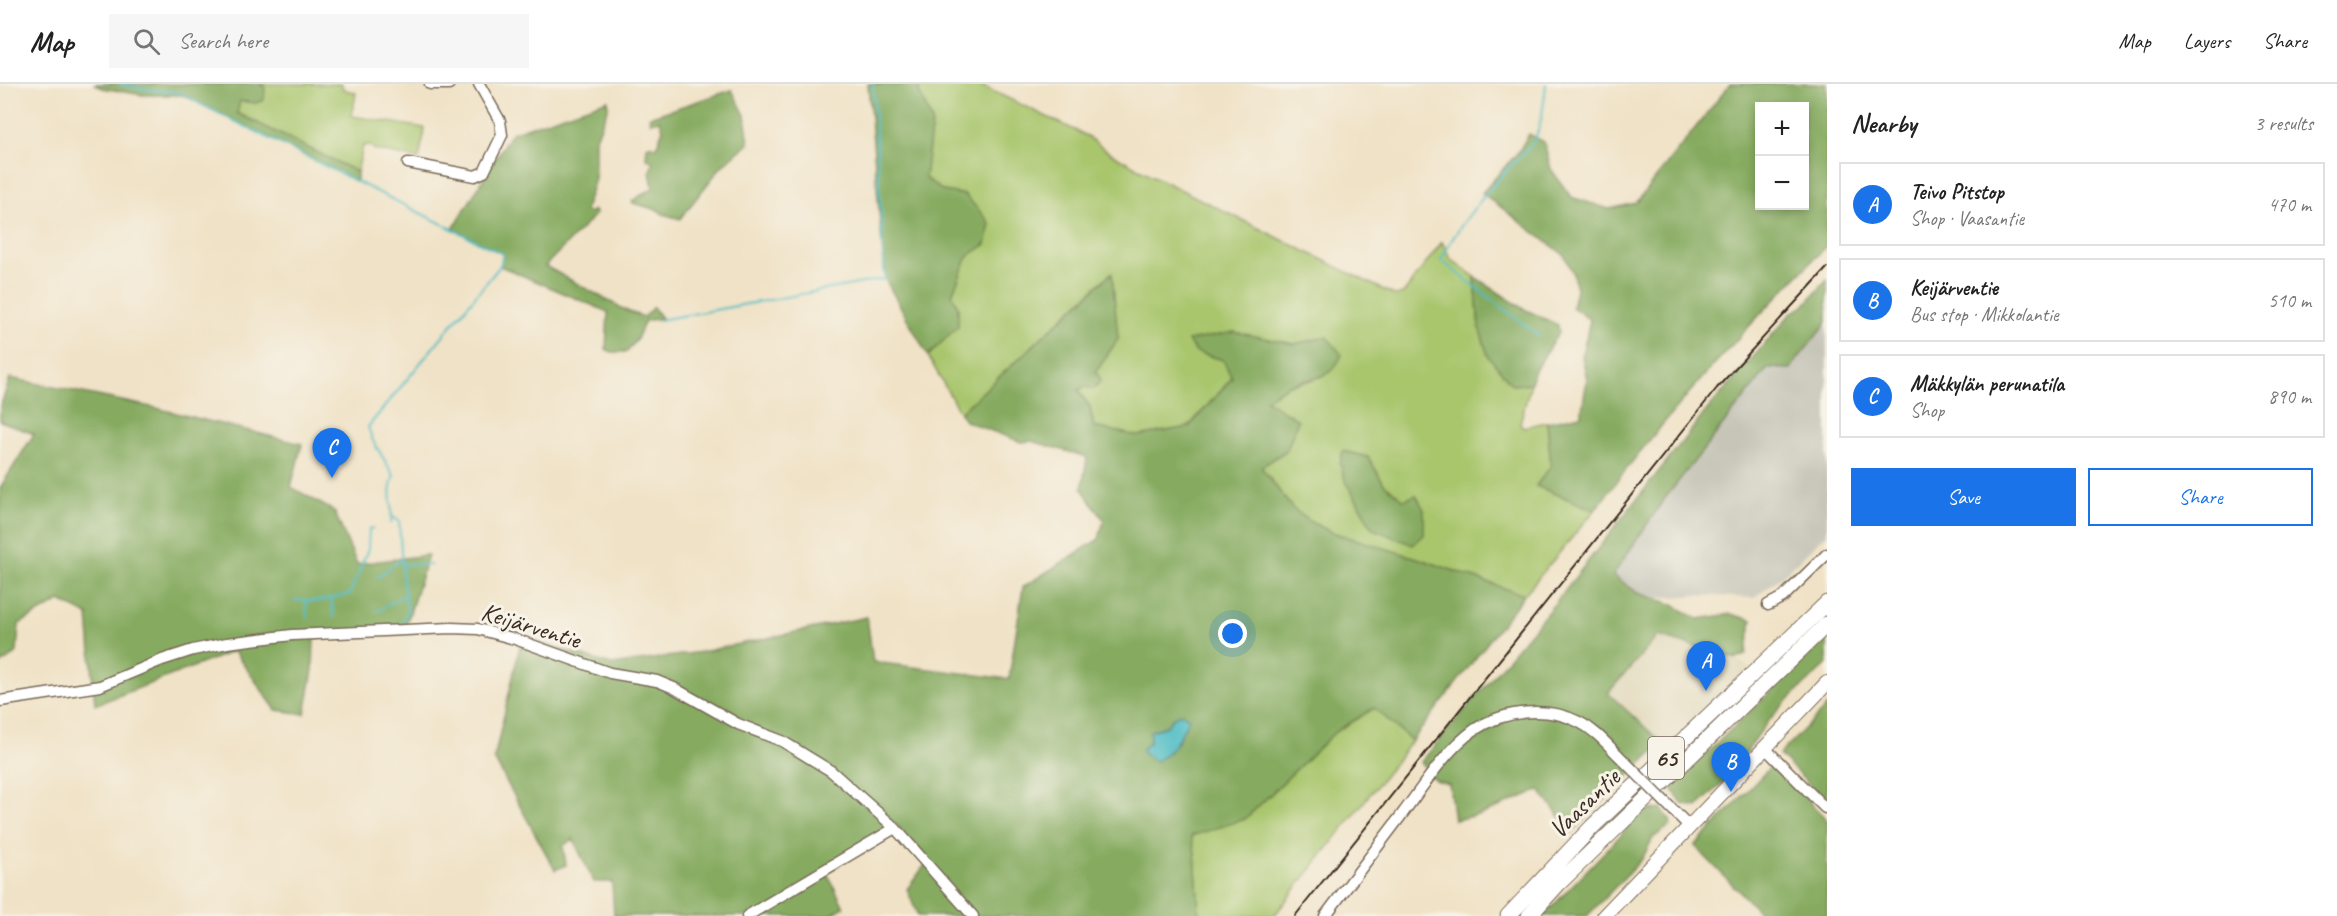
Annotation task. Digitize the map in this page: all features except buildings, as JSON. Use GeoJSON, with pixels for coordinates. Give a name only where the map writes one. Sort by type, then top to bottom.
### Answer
{"type":"FeatureCollection","features":[{"type":"Feature","properties":{"kind":"highway","name":"Vaasantie"},"geometry":{"type":"LineString","coordinates":[[1508,916],[1592,827],[1827,603]]}},
{"type":"Feature","properties":{"kind":"highway","name":"Vaasantie"},"geometry":{"type":"LineString","coordinates":[[1529,916],[1559,883],[1827,624]]}},
{"type":"Feature","properties":{"kind":"main road"},"geometry":{"type":"LineString","coordinates":[[1604,916],[1827,683]]}},
{"type":"Feature","properties":{"kind":"street"},"geometry":{"type":"LineString","coordinates":[[430,84],[449,84]]}},
{"type":"Feature","properties":{"kind":"street"},"geometry":{"type":"LineString","coordinates":[[408,163],[475,176],[484,172],[502,135],[500,121],[479,84]]}},
{"type":"Feature","properties":{"kind":"street"},"geometry":{"type":"LineString","coordinates":[[1768,605],[1783,597],[1827,554]]}},
{"type":"Feature","properties":{"kind":"street","name":"Keijärventie"},"geometry":{"type":"LineString","coordinates":[[0,702],[100,686],[162,660],[193,650],[227,643],[284,636],[451,628],[478,629],[515,639],[610,673],[657,681],[738,724],[782,741],[831,771],[895,828],[973,916]]}},
{"type":"Feature","properties":{"kind":"street"},"geometry":{"type":"LineString","coordinates":[[1325,916],[1439,765],[1465,738],[1483,725],[1501,717],[1519,713],[1543,713],[1567,717],[1592,730],[1689,826]]}},
{"type":"Feature","properties":{"kind":"street"},"geometry":{"type":"LineString","coordinates":[[1765,748],[1825,808]]}},
{"type":"Feature","properties":{"kind":"street"},"geometry":{"type":"LineString","coordinates":[[747,916],[895,828]]}},
{"type":"Feature","properties":{"kind":"shaded area"},"geometry":{"type":"Polygon","coordinates":[[[1827,322],[1827,534],[1783,575],[1754,598],[1698,595],[1657,598],[1638,593],[1612,575],[1662,502],[1768,368],[1790,369],[1827,322]]]}},
{"type":"Feature","properties":{"kind":"shaded area"},"geometry":{"type":"Polygon","coordinates":[[[1658,636],[1737,659],[1751,669],[1677,741],[1662,743],[1608,693],[1658,636]]]}},
{"type":"Feature","properties":{"kind":"green space"},"geometry":{"type":"Polygon","coordinates":[[[95,84],[259,84],[265,87],[264,100],[256,103],[240,101],[237,113],[357,172],[357,182],[183,95],[142,95],[102,88],[95,84]]]}},
{"type":"Feature","properties":{"kind":"green space"},"geometry":{"type":"Polygon","coordinates":[[[259,84],[342,84],[343,89],[356,93],[352,116],[425,128],[419,159],[375,150],[369,145],[363,146],[357,172],[237,113],[240,101],[256,103],[259,84]]]}},
{"type":"Feature","properties":{"kind":"green space"},"geometry":{"type":"Polygon","coordinates":[[[868,84],[920,84],[919,92],[932,121],[925,178],[943,191],[965,195],[990,223],[986,244],[968,256],[952,294],[958,307],[958,326],[928,356],[885,279],[868,84]]]}},
{"type":"Feature","properties":{"kind":"green space"},"geometry":{"type":"Polygon","coordinates":[[[920,84],[978,84],[1085,135],[1139,169],[1396,296],[1403,294],[1442,242],[1451,259],[1475,277],[1479,327],[1512,385],[1531,383],[1520,423],[1523,427],[1547,422],[1551,466],[1536,486],[1595,510],[1524,595],[1420,559],[1331,532],[1311,522],[1292,508],[1261,467],[1287,450],[1266,400],[1288,385],[1314,380],[1327,337],[1294,344],[1234,332],[1196,352],[1223,359],[1232,378],[1188,427],[1138,436],[1093,427],[1090,407],[1078,390],[1085,387],[1118,339],[1111,273],[960,413],[928,356],[957,326],[958,307],[952,294],[968,256],[986,244],[965,195],[943,191],[925,178],[932,121],[919,92],[920,84]],[[1368,457],[1345,480],[1373,529],[1386,533],[1405,501],[1384,484],[1368,457]]]}},
{"type":"Feature","properties":{"kind":"green space"},"geometry":{"type":"Polygon","coordinates":[[[1730,84],[1827,84],[1827,246],[1706,374],[1595,510],[1536,486],[1551,466],[1547,422],[1581,415],[1587,380],[1582,356],[1590,320],[1572,307],[1576,289],[1573,273],[1564,255],[1482,193],[1519,151],[1529,134],[1544,142],[1551,169],[1571,197],[1609,209],[1636,203],[1730,84]]]}},
{"type":"Feature","properties":{"kind":"green space"},"geometry":{"type":"Polygon","coordinates":[[[732,90],[745,115],[749,144],[721,167],[680,219],[633,203],[632,201],[653,188],[650,171],[653,162],[646,158],[647,147],[650,145],[656,148],[663,129],[660,120],[650,122],[649,117],[732,90]]]}},
{"type":"Feature","properties":{"kind":"green space"},"geometry":{"type":"Polygon","coordinates":[[[608,100],[608,108],[595,141],[595,179],[585,210],[589,213],[593,210],[596,214],[545,266],[627,311],[644,317],[653,307],[661,318],[645,321],[637,339],[627,352],[611,352],[606,349],[608,312],[500,266],[503,254],[453,229],[511,133],[608,100]]]}},
{"type":"Feature","properties":{"kind":"green space"},"geometry":{"type":"Polygon","coordinates":[[[1112,273],[1118,339],[1096,372],[1101,380],[1094,389],[1085,387],[1078,390],[1090,407],[1094,427],[1138,436],[1189,427],[1232,378],[1223,360],[1196,352],[1188,341],[1234,332],[1294,344],[1327,337],[1342,355],[1336,365],[1318,378],[1296,382],[1266,400],[1298,420],[1287,450],[1261,467],[1292,508],[1311,522],[1331,532],[1420,559],[1524,595],[1412,741],[1374,708],[1335,732],[1245,819],[1191,836],[1195,852],[1199,916],[918,916],[907,889],[928,861],[896,824],[827,873],[844,907],[829,916],[614,916],[612,882],[594,882],[573,839],[563,846],[566,865],[555,870],[494,759],[522,637],[612,665],[701,652],[867,617],[873,662],[1009,679],[1023,587],[1099,539],[1104,520],[1082,489],[1087,457],[1031,441],[1021,442],[965,421],[960,413],[1112,273]],[[1173,718],[1167,726],[1150,731],[1150,742],[1143,748],[1170,749],[1179,741],[1173,718]]]}},
{"type":"Feature","properties":{"kind":"green space"},"geometry":{"type":"Polygon","coordinates":[[[1475,277],[1522,308],[1558,325],[1559,332],[1534,372],[1531,383],[1512,385],[1488,356],[1479,327],[1475,277]]]}},
{"type":"Feature","properties":{"kind":"green space"},"geometry":{"type":"Polygon","coordinates":[[[1827,280],[1827,322],[1790,369],[1768,368],[1662,502],[1613,575],[1638,593],[1672,604],[1698,619],[1731,614],[1752,620],[1746,655],[1737,659],[1658,636],[1608,693],[1662,743],[1572,832],[1539,790],[1482,814],[1454,820],[1449,784],[1435,780],[1421,762],[1556,602],[1707,410],[1792,312],[1803,307],[1827,280]]]}},
{"type":"Feature","properties":{"kind":"green space"},"geometry":{"type":"Polygon","coordinates":[[[10,378],[156,408],[302,444],[291,487],[334,511],[357,564],[428,555],[406,625],[314,638],[313,670],[305,714],[276,710],[234,651],[95,705],[88,615],[60,601],[19,624],[17,652],[0,665],[0,488],[34,434],[0,421],[0,408],[10,378]]]}},
{"type":"Feature","properties":{"kind":"green space"},"geometry":{"type":"Polygon","coordinates":[[[1343,451],[1368,457],[1384,484],[1404,500],[1416,495],[1424,510],[1424,535],[1413,545],[1373,529],[1345,480],[1340,464],[1343,451]]]}},
{"type":"Feature","properties":{"kind":"green space"},"geometry":{"type":"Polygon","coordinates":[[[1827,638],[1827,664],[1776,712],[1736,768],[1712,793],[1697,807],[1682,804],[1671,787],[1827,638]]]}},
{"type":"Feature","properties":{"kind":"green space"},"geometry":{"type":"Polygon","coordinates":[[[1827,706],[1827,802],[1779,755],[1827,706]]]}},
{"type":"Feature","properties":{"kind":"green space"},"geometry":{"type":"Polygon","coordinates":[[[1374,708],[1412,741],[1274,916],[1199,916],[1195,852],[1191,836],[1245,819],[1335,732],[1374,708]]]}},
{"type":"Feature","properties":{"kind":"green space"},"geometry":{"type":"Polygon","coordinates":[[[1773,764],[1827,820],[1827,916],[1763,916],[1695,846],[1773,764]]]}},
{"type":"Feature","properties":{"kind":"green space"},"geometry":{"type":"Polygon","coordinates":[[[1661,808],[1671,825],[1653,838],[1642,859],[1587,916],[1543,916],[1644,811],[1661,808]]]}},
{"type":"Feature","properties":{"kind":"water"},"geometry":{"type":"Polygon","coordinates":[[[1181,713],[1189,718],[1176,743],[1167,754],[1155,761],[1142,752],[1150,742],[1150,731],[1167,726],[1181,713]]]}},
{"type":"Feature","properties":{"kind":"waterway"},"geometry":{"type":"LineString","coordinates":[[120,84],[182,93],[503,254],[500,266],[368,427],[373,441],[394,476],[390,493],[391,523]]}},
{"type":"Feature","properties":{"kind":"waterway"},"geometry":{"type":"LineString","coordinates":[[659,320],[885,279],[873,84]]}},
{"type":"Feature","properties":{"kind":"waterway"},"geometry":{"type":"LineString","coordinates":[[1539,336],[1441,260],[1472,211],[1533,143],[1541,119],[1546,84]]}},
{"type":"Feature","properties":{"kind":"waterway"},"geometry":{"type":"LineString","coordinates":[[393,517],[399,521],[403,582],[408,612],[403,620]]}},
{"type":"Feature","properties":{"kind":"waterway"},"geometry":{"type":"LineString","coordinates":[[358,575],[368,549],[369,529],[373,528]]}},
{"type":"Feature","properties":{"kind":"waterway"},"geometry":{"type":"LineString","coordinates":[[378,577],[402,560]]}},
{"type":"Feature","properties":{"kind":"waterway"},"geometry":{"type":"LineString","coordinates":[[404,564],[431,565]]}},
{"type":"Feature","properties":{"kind":"waterway"},"geometry":{"type":"LineString","coordinates":[[294,600],[319,601],[350,594],[356,578]]}},
{"type":"Feature","properties":{"kind":"waterway"},"geometry":{"type":"LineString","coordinates":[[377,611],[405,595]]}},
{"type":"Feature","properties":{"kind":"waterway"},"geometry":{"type":"LineString","coordinates":[[331,599],[334,617]]}},
{"type":"Feature","properties":{"kind":"waterway"},"geometry":{"type":"LineString","coordinates":[[306,601],[307,618]]}},
{"type":"Feature","properties":{"kind":"railway"},"geometry":{"type":"LineString","coordinates":[[1295,916],[1717,388],[1827,268]]}},
{"type":"Feature","properties":{"kind":"place","name":"Mäkkylän perunatila"},"geometry":{"type":"Point","coordinates":[332,478]}},
{"type":"Feature","properties":{"kind":"place","name":"Teivo Pitstop"},"geometry":{"type":"Point","coordinates":[1706,691]}},
{"type":"Feature","properties":{"kind":"place","name":"Keijärventie"},"geometry":{"type":"Point","coordinates":[1731,792]}}]}
